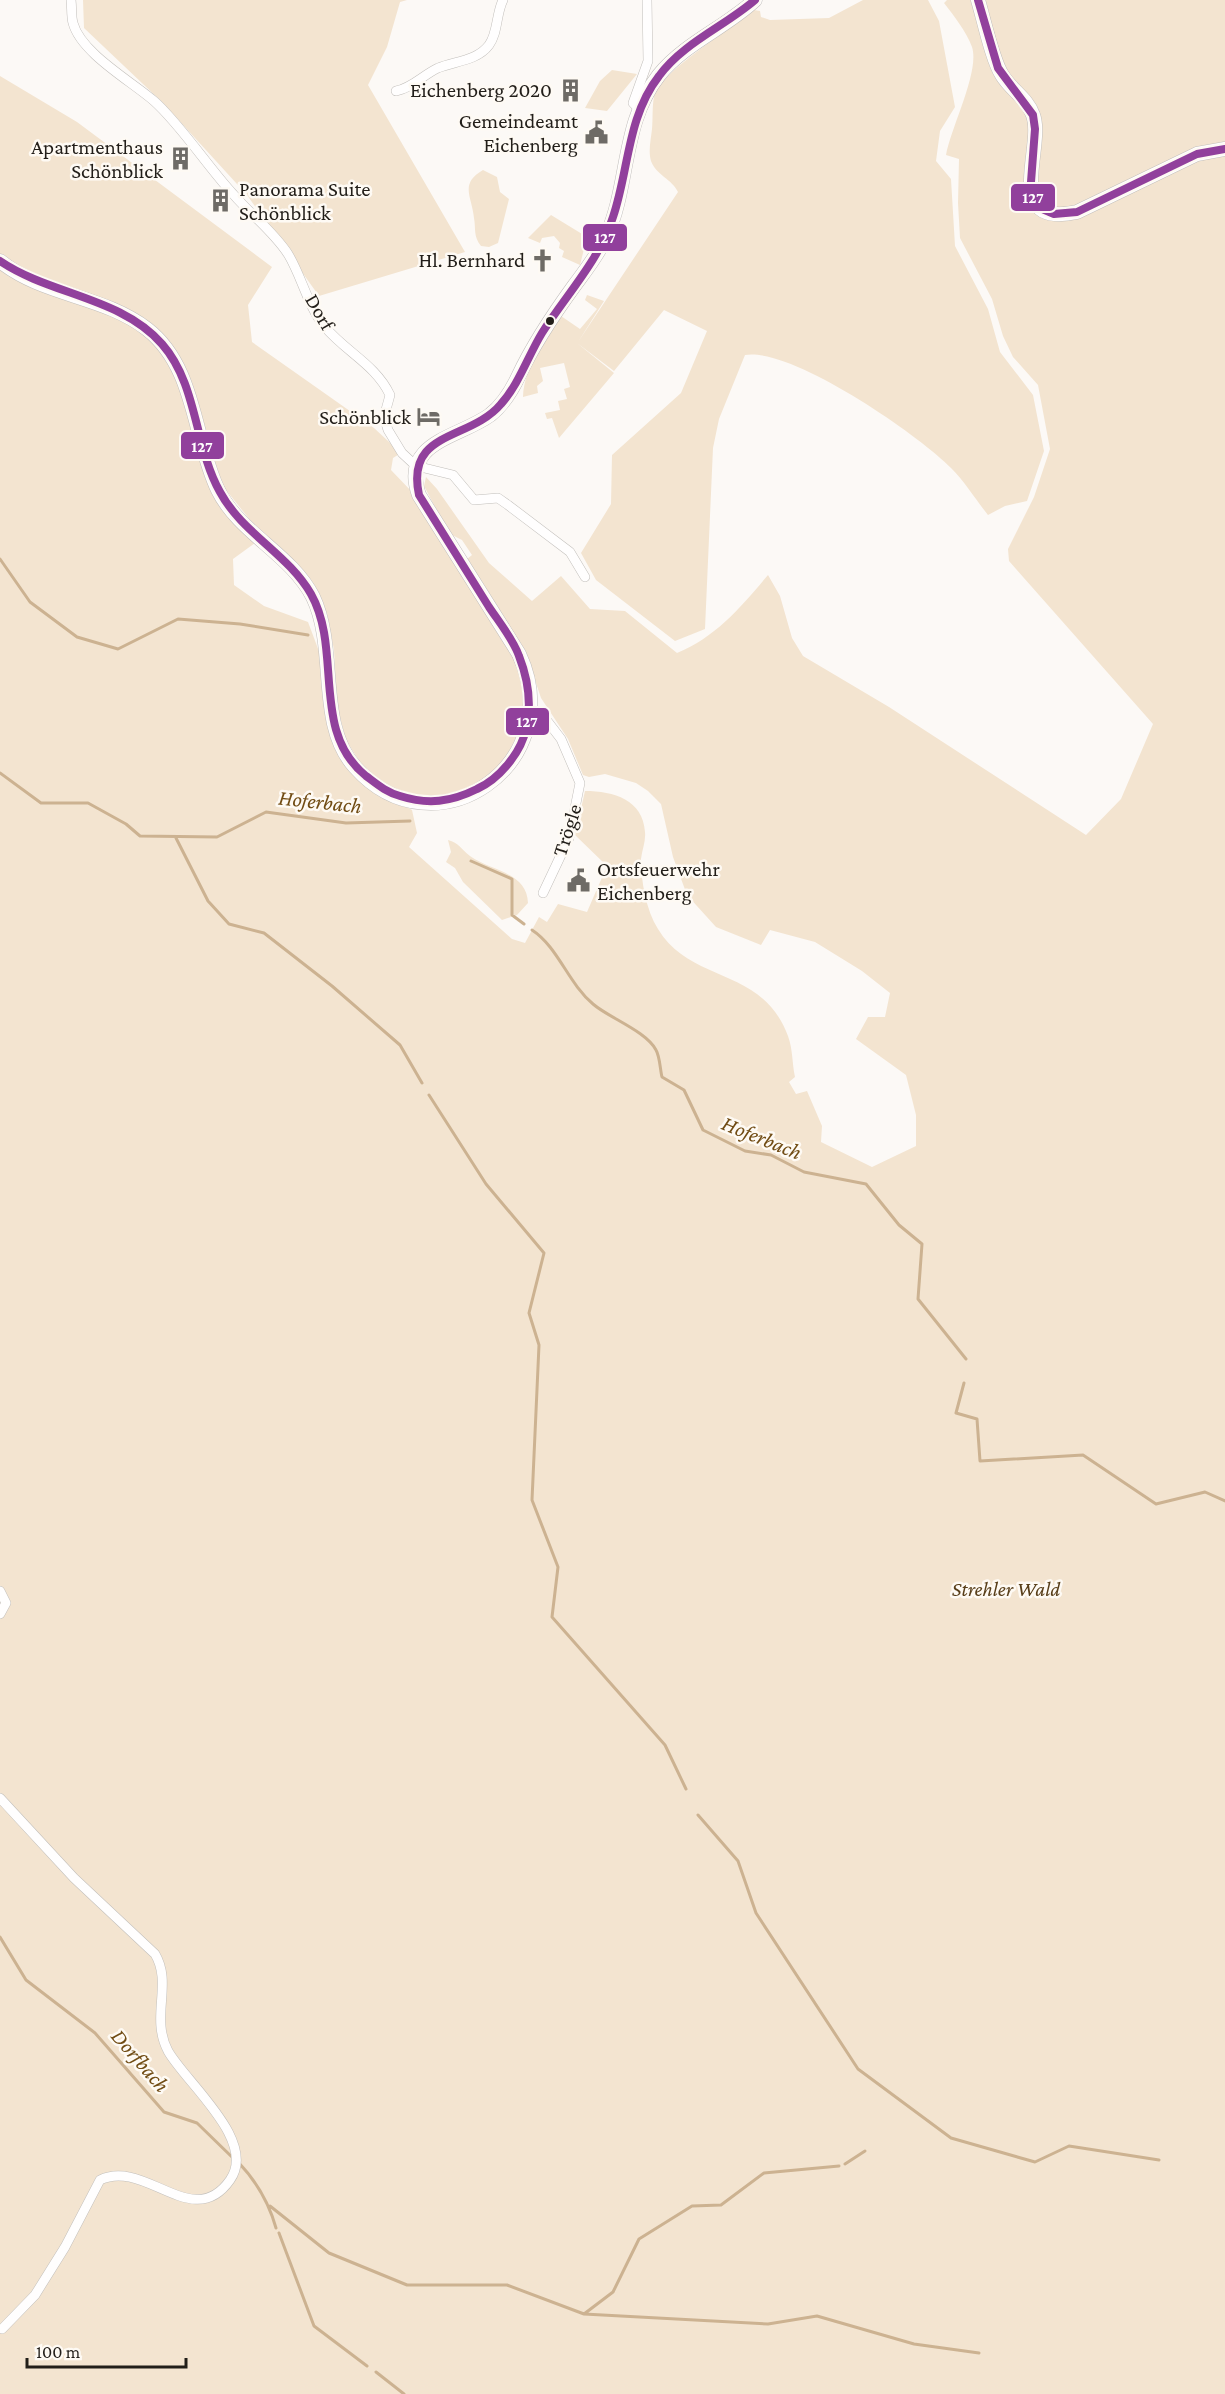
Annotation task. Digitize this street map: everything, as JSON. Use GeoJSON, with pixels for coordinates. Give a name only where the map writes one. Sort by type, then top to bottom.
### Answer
{"type":"FeatureCollection","features":[{"type":"Feature","properties":{"kind":"street","name":"Dorf"},"geometry":{"type":"LineString","coordinates":[[71,0],[72,22],[78,34],[111,68],[155,102],[233,195],[263,224],[287,253],[321,321],[339,344],[372,368],[384,382],[390,395],[384,417],[388,430],[402,453],[416,466]]}},
{"type":"Feature","properties":{"kind":"street"},"geometry":{"type":"LineString","coordinates":[[396,91],[405,89],[436,69],[475,57],[484,51],[492,40],[497,15],[504,0]]}},
{"type":"Feature","properties":{"kind":"street"},"geometry":{"type":"LineString","coordinates":[[639,109],[633,103],[648,61],[647,0]]}},
{"type":"Feature","properties":{"kind":"street"},"geometry":{"type":"LineString","coordinates":[[0,261],[30,280],[116,310],[149,330],[172,357],[180,371],[208,465],[226,503],[279,554],[312,595],[325,628],[332,711],[343,748],[354,767],[374,784],[411,801],[428,803],[452,801],[479,791],[498,777],[518,754],[525,737],[530,712],[527,678],[519,654],[422,500],[416,483],[416,466],[428,448],[490,414],[510,394],[540,334],[607,237],[639,109],[651,87],[670,63],[694,43],[733,20],[754,0]]}},
{"type":"Feature","properties":{"kind":"street"},"geometry":{"type":"LineString","coordinates":[[978,0],[1000,73],[1030,105],[1037,126],[1029,180],[1033,196],[1044,210],[1059,215],[1077,212],[1197,154],[1225,149]]}},
{"type":"Feature","properties":{"kind":"street"},"geometry":{"type":"LineString","coordinates":[[416,466],[453,475],[474,500],[498,498],[570,552],[585,577]]}},
{"type":"Feature","properties":{"kind":"street","name":"Trögle"},"geometry":{"type":"LineString","coordinates":[[530,712],[548,722],[561,739],[580,783],[569,838],[543,893]]}},
{"type":"Feature","properties":{"kind":"street"},"geometry":{"type":"LineString","coordinates":[[0,1591],[6,1603],[0,1614]]}},
{"type":"Feature","properties":{"kind":"street"},"geometry":{"type":"LineString","coordinates":[[0,1798],[74,1878],[155,1954],[163,1977],[159,2010],[163,2039],[175,2062],[232,2138],[236,2162],[229,2181],[205,2199],[186,2199],[122,2175],[111,2175],[100,2180],[65,2247],[35,2295],[2,2328]]}},
{"type":"Feature","properties":{"kind":"green space"},"geometry":{"type":"Polygon","coordinates":[[[83,0],[407,0],[400,2],[387,47],[368,85],[465,252],[319,296],[247,195],[163,103],[84,28],[83,0]]]}},
{"type":"Feature","properties":{"kind":"green space"},"geometry":{"type":"Polygon","coordinates":[[[863,0],[928,0],[939,21],[955,107],[940,131],[936,161],[951,179],[955,246],[988,309],[1000,352],[1033,395],[1044,451],[1027,501],[1005,506],[988,515],[951,468],[935,453],[883,415],[822,378],[792,364],[766,356],[745,355],[719,419],[713,448],[705,629],[675,641],[596,580],[581,553],[611,504],[612,455],[681,393],[707,331],[664,310],[614,371],[577,343],[614,373],[559,438],[552,418],[547,419],[545,413],[560,410],[558,401],[567,399],[564,389],[570,387],[564,363],[540,368],[543,381],[537,386],[538,393],[523,397],[527,375],[536,354],[561,316],[580,329],[597,309],[585,300],[587,295],[604,301],[578,342],[678,192],[653,166],[650,153],[654,97],[669,75],[754,10],[760,11],[761,17],[770,20],[829,18],[863,0]]]}},
{"type":"Feature","properties":{"kind":"green space","name":"Strehler Wald"},"geometry":{"type":"Polygon","coordinates":[[[947,0],[1225,0],[1225,2394],[0,2394],[0,269],[125,321],[147,335],[166,357],[178,380],[200,462],[255,543],[233,559],[234,585],[264,606],[308,622],[323,662],[340,751],[354,775],[366,786],[412,810],[417,833],[409,847],[512,939],[525,943],[539,917],[547,922],[558,904],[587,912],[607,866],[575,835],[585,791],[606,793],[633,805],[643,821],[645,835],[641,859],[643,886],[650,913],[658,929],[672,947],[689,959],[761,997],[776,1014],[788,1036],[795,1077],[789,1082],[796,1094],[807,1091],[822,1126],[821,1142],[872,1167],[916,1146],[916,1115],[906,1075],[856,1039],[868,1017],[885,1017],[890,993],[862,971],[815,942],[770,930],[761,945],[716,927],[687,895],[673,857],[661,804],[636,783],[605,774],[589,777],[583,775],[568,739],[541,698],[529,662],[467,559],[472,555],[462,540],[452,535],[445,526],[424,486],[426,477],[489,563],[532,601],[561,576],[590,609],[625,611],[677,653],[716,630],[738,610],[768,575],[780,596],[792,638],[803,656],[889,707],[1086,835],[1121,799],[1153,724],[1009,561],[1008,549],[1034,497],[1050,449],[1038,385],[1013,357],[1003,336],[992,299],[960,238],[959,159],[946,155],[969,84],[973,57],[972,47],[966,35],[944,3],[947,0]]]}},
{"type":"Feature","properties":{"kind":"green space"},"geometry":{"type":"Polygon","coordinates":[[[612,70],[637,74],[607,111],[585,108],[600,81],[612,70]]]}},
{"type":"Feature","properties":{"kind":"green space"},"geometry":{"type":"Polygon","coordinates":[[[0,76],[77,122],[272,267],[248,305],[252,342],[374,428],[401,453],[393,458],[391,470],[414,494],[513,656],[525,694],[519,738],[494,776],[451,795],[429,798],[402,792],[383,783],[361,764],[346,740],[337,706],[334,650],[327,614],[312,584],[281,548],[258,530],[222,485],[157,329],[23,270],[0,254],[0,76]]]}},
{"type":"Feature","properties":{"kind":"green space"},"geometry":{"type":"Polygon","coordinates":[[[483,170],[497,177],[500,192],[509,199],[498,243],[489,247],[481,246],[477,239],[469,191],[471,180],[483,170]]]}},
{"type":"Feature","properties":{"kind":"green space"},"geometry":{"type":"Polygon","coordinates":[[[551,215],[587,237],[580,265],[562,257],[564,251],[559,248],[560,243],[554,236],[542,238],[540,243],[528,238],[551,215]]]}},
{"type":"Feature","properties":{"kind":"green space"},"geometry":{"type":"Polygon","coordinates":[[[448,840],[478,861],[515,878],[526,893],[528,903],[517,915],[502,920],[463,882],[455,868],[446,862],[451,852],[448,840]]]}},
{"type":"Feature","properties":{"kind":"waterway"},"geometry":{"type":"LineString","coordinates":[[0,559],[30,602],[77,637],[118,649],[178,619],[240,624],[308,635]]}},
{"type":"Feature","properties":{"kind":"waterway","name":"Hoferbach"},"geometry":{"type":"LineString","coordinates":[[0,773],[41,803],[88,803],[126,824],[140,836],[217,837],[266,812],[346,823],[410,821]]}},
{"type":"Feature","properties":{"kind":"waterway"},"geometry":{"type":"LineString","coordinates":[[176,838],[208,901],[229,924],[264,933],[332,986],[400,1045],[422,1083]]}},
{"type":"Feature","properties":{"kind":"waterway","name":"Hoferbach"},"geometry":{"type":"LineString","coordinates":[[471,861],[512,879],[512,915],[524,924]]}},
{"type":"Feature","properties":{"kind":"waterway","name":"Hoferbach"},"geometry":{"type":"LineString","coordinates":[[532,930],[549,946],[577,986],[593,1004],[651,1043],[657,1053],[662,1077],[684,1090],[703,1130],[745,1151],[771,1155],[804,1172],[866,1184],[899,1225],[922,1244],[918,1299],[966,1359]]}},
{"type":"Feature","properties":{"kind":"waterway"},"geometry":{"type":"LineString","coordinates":[[429,1095],[486,1184],[544,1253],[529,1313],[539,1345],[532,1500],[558,1567],[552,1617],[665,1745],[686,1789]]}},
{"type":"Feature","properties":{"kind":"waterway","name":"Hoferbach"},"geometry":{"type":"LineString","coordinates":[[964,1383],[956,1413],[977,1419],[980,1461],[1083,1455],[1156,1504],[1205,1492],[1225,1501]]}},
{"type":"Feature","properties":{"kind":"waterway"},"geometry":{"type":"LineString","coordinates":[[698,1815],[738,1861],[756,1913],[858,2069],[951,2138],[1035,2162],[1069,2146],[1159,2160]]}},
{"type":"Feature","properties":{"kind":"waterway","name":"Dorfbach"},"geometry":{"type":"LineString","coordinates":[[0,1937],[26,1980],[95,2033],[164,2112],[197,2123],[234,2159]]}},
{"type":"Feature","properties":{"kind":"waterway"},"geometry":{"type":"LineString","coordinates":[[845,2164],[865,2151]]}},
{"type":"Feature","properties":{"kind":"waterway","name":"Dorfbach"},"geometry":{"type":"LineString","coordinates":[[239,2163],[262,2193],[276,2228]]}},
{"type":"Feature","properties":{"kind":"waterway"},"geometry":{"type":"LineString","coordinates":[[584,2314],[613,2292],[639,2239],[692,2206],[721,2205],[764,2173],[839,2166]]}},
{"type":"Feature","properties":{"kind":"waterway"},"geometry":{"type":"LineString","coordinates":[[270,2206],[329,2253],[407,2285],[507,2285],[584,2314],[768,2324],[817,2316],[914,2344],[979,2353]]}},
{"type":"Feature","properties":{"kind":"waterway","name":"Dorfbach"},"geometry":{"type":"LineString","coordinates":[[279,2233],[314,2326],[367,2366]]}},
{"type":"Feature","properties":{"kind":"waterway","name":"Dorfbach"},"geometry":{"type":"LineString","coordinates":[[376,2372],[404,2394]]}},
{"type":"Feature","properties":{"kind":"transit line","name":"127"},"geometry":{"type":"LineString","coordinates":[[0,261],[41,282],[106,306],[126,316],[145,328],[162,344],[174,360],[183,378],[205,455],[220,492],[240,520],[290,567],[311,594],[320,616],[325,640],[332,714],[338,737],[349,758],[366,776],[395,794],[420,801],[439,801],[458,797],[485,785],[501,772],[514,756],[526,729],[529,710],[528,692],[522,665],[513,643],[419,495],[417,474],[422,459],[431,447],[488,416],[501,404],[518,379],[542,333],[591,263],[613,217],[630,144],[641,109],[648,92],[659,76],[692,44],[755,0]]}},
{"type":"Feature","properties":{"kind":"transit line","name":"127"},"geometry":{"type":"LineString","coordinates":[[978,0],[998,68],[1033,115],[1035,129],[1031,182],[1033,197],[1040,208],[1054,214],[1077,212],[1197,154],[1225,149]]}},
{"type":"Feature","properties":{"kind":"place","name":"Eichenberg 2020"},"geometry":{"type":"Point","coordinates":[570,90]}},
{"type":"Feature","properties":{"kind":"place","name":"Gemeindeamt Eichenberg"},"geometry":{"type":"Point","coordinates":[596,133]}},
{"type":"Feature","properties":{"kind":"place","name":"Apartmenthaus Schönblick"},"geometry":{"type":"Point","coordinates":[181,159]}},
{"type":"Feature","properties":{"kind":"place","name":"Panorama Suite Schönblick"},"geometry":{"type":"Point","coordinates":[221,201]}},
{"type":"Feature","properties":{"kind":"place","name":"Hl. Bernhard"},"geometry":{"type":"Point","coordinates":[543,260]}},
{"type":"Feature","properties":{"kind":"place","name":"Schönblick"},"geometry":{"type":"Point","coordinates":[429,417]}},
{"type":"Feature","properties":{"kind":"place","name":"Ortsfeuerwehr Eichenberg"},"geometry":{"type":"Point","coordinates":[579,881]}}]}
